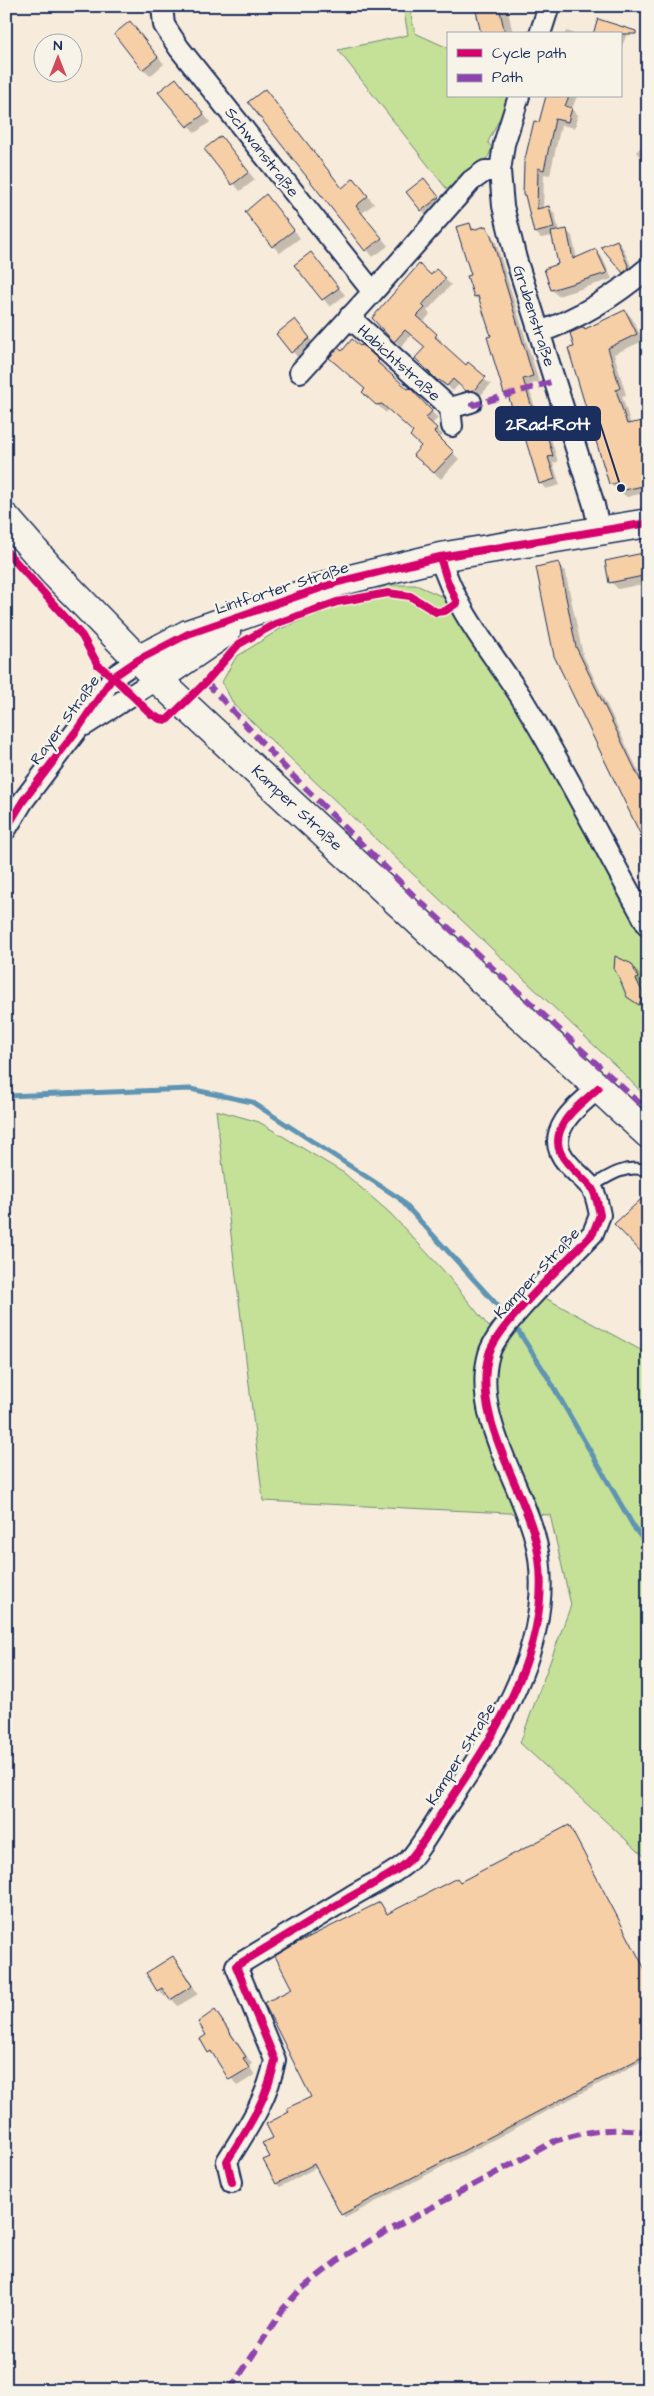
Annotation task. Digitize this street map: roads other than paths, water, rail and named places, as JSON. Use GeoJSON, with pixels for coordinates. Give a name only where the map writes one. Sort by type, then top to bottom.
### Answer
{"type":"FeatureCollection","features":[{"type":"Feature","properties":{"kind":"main road","name":"Kamper Straße"},"geometry":{"type":"LineString","coordinates":[[6,518],[54,573],[157,679],[648,1134]]}},
{"type":"Feature","properties":{"kind":"main road","name":"Lintforter Straße"},"geometry":{"type":"LineString","coordinates":[[138,660],[188,634],[338,582],[440,557],[648,523]]}},
{"type":"Feature","properties":{"kind":"main road","name":"Lintforter Straße"},"geometry":{"type":"LineString","coordinates":[[157,679],[257,611]]}},
{"type":"Feature","properties":{"kind":"street","name":"Schwanstraße"},"geometry":{"type":"LineString","coordinates":[[162,6],[164,25],[179,48],[372,292]]}},
{"type":"Feature","properties":{"kind":"street"},"geometry":{"type":"LineString","coordinates":[[541,32],[550,6]]}},
{"type":"Feature","properties":{"kind":"street","name":"Grubenstraße"},"geometry":{"type":"LineString","coordinates":[[519,98],[504,144],[500,170],[503,206],[508,233],[594,505],[600,532]]}},
{"type":"Feature","properties":{"kind":"street"},"geometry":{"type":"LineString","coordinates":[[300,372],[471,181],[485,170],[500,170]]}},
{"type":"Feature","properties":{"kind":"street"},"geometry":{"type":"LineString","coordinates":[[540,332],[563,324],[606,301],[648,268]]}},
{"type":"Feature","properties":{"kind":"street","name":"Habichtstraße"},"geometry":{"type":"LineString","coordinates":[[349,317],[451,417],[471,402]]}},
{"type":"Feature","properties":{"kind":"street"},"geometry":{"type":"LineString","coordinates":[[440,557],[457,603],[521,698],[648,926]]}},
{"type":"Feature","properties":{"kind":"street","name":"Rayer Straße"},"geometry":{"type":"LineString","coordinates":[[6,828],[23,801],[77,730],[113,677],[138,660]]}},
{"type":"Feature","properties":{"kind":"street","name":"Rayer Straße"},"geometry":{"type":"LineString","coordinates":[[77,730],[157,679]]}},
{"type":"Feature","properties":{"kind":"street"},"geometry":{"type":"LineString","coordinates":[[591,1187],[573,1172],[560,1154],[558,1139],[565,1120],[598,1088]]}},
{"type":"Feature","properties":{"kind":"street","name":"Kamper Straße"},"geometry":{"type":"LineString","coordinates":[[232,2182],[227,2161],[259,2110],[275,2060],[236,1966],[407,1863],[486,1744],[510,1700],[526,1659],[536,1625],[541,1595],[540,1561],[533,1532],[495,1434],[487,1401],[484,1375],[489,1352],[505,1326],[593,1233],[600,1215],[591,1187]]}},
{"type":"Feature","properties":{"kind":"lane"},"geometry":{"type":"LineString","coordinates":[[591,1187],[615,1172],[639,1168],[648,1171]]}},
{"type":"Feature","properties":{"kind":"waterway"},"geometry":{"type":"LineString","coordinates":[[6,1096],[190,1089],[252,1102],[399,1198],[499,1307]]}},
{"type":"Feature","properties":{"kind":"waterway"},"geometry":{"type":"LineString","coordinates":[[519,1332],[546,1374],[635,1529],[648,1546]]}},
{"type":"Feature","properties":{"kind":"place","name":"2Rad-Rott"},"geometry":{"type":"Point","coordinates":[621,488]}}]}
